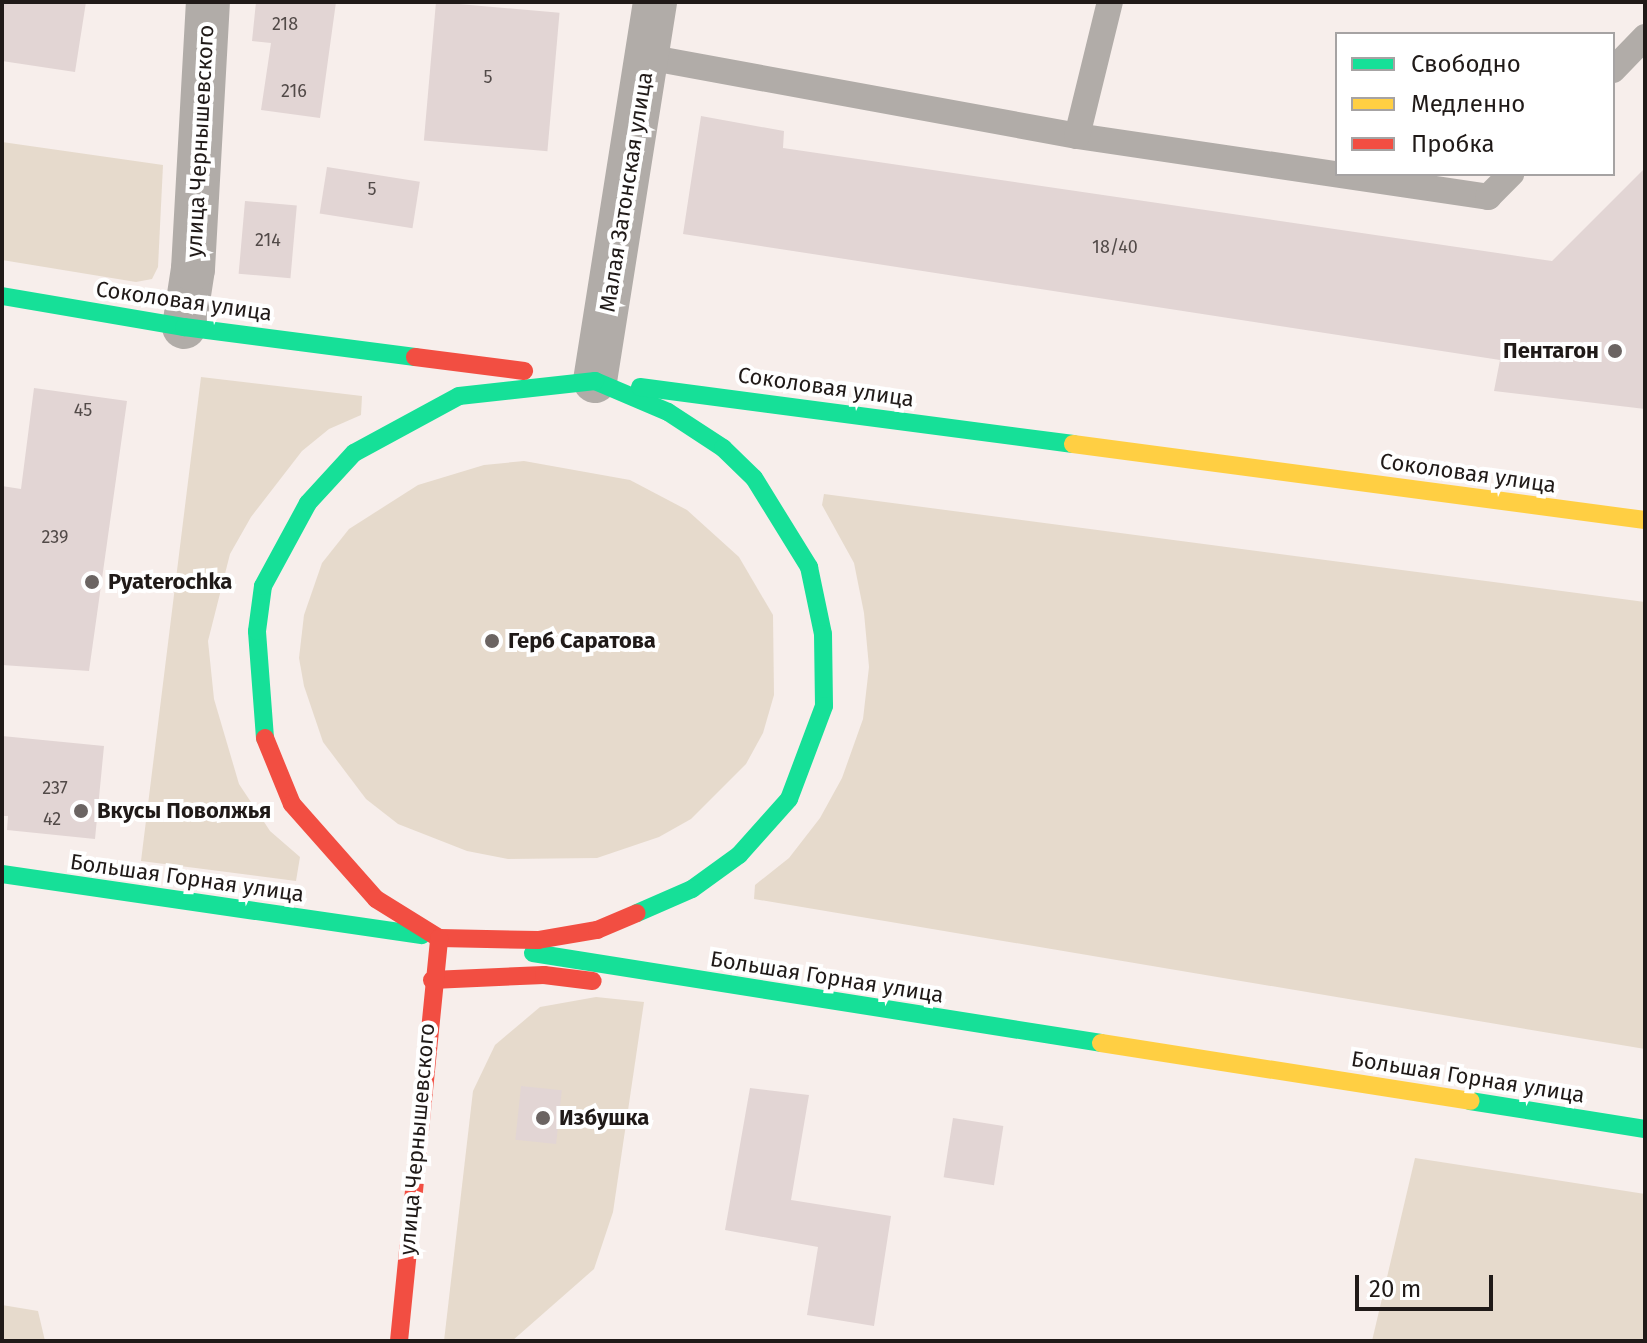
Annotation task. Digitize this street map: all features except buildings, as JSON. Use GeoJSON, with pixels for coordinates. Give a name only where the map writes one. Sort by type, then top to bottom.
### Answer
{"type":"FeatureCollection","features":[{"type":"Feature","properties":{"kind":"main road","name":"Соколовая улица"},"geometry":{"type":"LineString","coordinates":[[2,296],[184,327],[1645,520]]}},
{"type":"Feature","properties":{"kind":"main road"},"geometry":{"type":"LineString","coordinates":[[595,381],[668,412],[723,448],[761,488],[809,567],[823,634],[824,706],[789,799],[739,855],[692,889],[597,930],[538,940],[439,938],[376,899],[292,804],[271,761],[260,715],[257,631],[263,586],[308,503],[354,453],[390,430],[459,396],[595,381]]}},
{"type":"Feature","properties":{"kind":"main road","name":"Большая Горная улица"},"geometry":{"type":"LineString","coordinates":[[2,874],[439,938],[1645,1129]]}},
{"type":"Feature","properties":{"kind":"main road","name":"улица Чернышевского"},"geometry":{"type":"LineString","coordinates":[[399,1341],[432,980],[439,938]]}},
{"type":"Feature","properties":{"kind":"main road"},"geometry":{"type":"LineString","coordinates":[[432,980],[544,975],[684,992],[1645,1149]]}},
{"type":"Feature","properties":{"kind":"street","name":"улица Чернышевского"},"geometry":{"type":"LineString","coordinates":[[184,327],[193,269],[208,2]]}},
{"type":"Feature","properties":{"kind":"street","name":"Малая Затонская улица"},"geometry":{"type":"LineString","coordinates":[[595,381],[655,2]]}},
{"type":"Feature","properties":{"kind":"lane"},"geometry":{"type":"LineString","coordinates":[[1077,136],[1110,2]]}},
{"type":"Feature","properties":{"kind":"lane"},"geometry":{"type":"LineString","coordinates":[[1615,68],[1645,37]]}},
{"type":"Feature","properties":{"kind":"lane"},"geometry":{"type":"LineString","coordinates":[[647,57],[1077,136],[1335,174]]}},
{"type":"Feature","properties":{"kind":"lane"},"geometry":{"type":"LineString","coordinates":[[1347,176],[1488,197],[1509,176]]}},
{"type":"Feature","properties":{"kind":"shaded area"},"geometry":{"type":"Polygon","coordinates":[[[2,142],[163,165],[158,267],[152,279],[136,282],[2,260],[2,142]]]}},
{"type":"Feature","properties":{"kind":"shaded area"},"geometry":{"type":"Polygon","coordinates":[[[201,377],[362,396],[361,415],[329,429],[302,451],[251,517],[230,554],[208,641],[214,699],[239,784],[270,831],[300,857],[296,881],[141,861],[201,377]]]}},
{"type":"Feature","properties":{"kind":"shaded area"},"geometry":{"type":"Polygon","coordinates":[[[524,461],[630,480],[687,510],[739,557],[773,615],[774,695],[763,733],[746,764],[691,819],[659,837],[597,858],[508,859],[467,851],[398,824],[366,799],[323,742],[304,686],[299,658],[304,615],[322,563],[349,529],[418,485],[484,465],[524,461]]]}},
{"type":"Feature","properties":{"kind":"shaded area"},"geometry":{"type":"Polygon","coordinates":[[[824,494],[1645,602],[1645,1049],[754,899],[755,885],[789,858],[820,818],[842,778],[863,719],[869,667],[864,613],[854,563],[822,505],[824,494]]]}},
{"type":"Feature","properties":{"kind":"shaded area"},"geometry":{"type":"Polygon","coordinates":[[[596,997],[644,1002],[613,1212],[594,1269],[512,1341],[444,1341],[473,1091],[495,1045],[540,1007],[596,997]]]}},
{"type":"Feature","properties":{"kind":"shaded area"},"geometry":{"type":"Polygon","coordinates":[[[1415,1158],[1645,1194],[1645,1341],[1372,1341],[1415,1158]]]}},
{"type":"Feature","properties":{"kind":"shaded area"},"geometry":{"type":"Polygon","coordinates":[[[2,1305],[38,1311],[45,1341],[2,1341],[2,1305]]]}},
{"type":"Feature","properties":{"kind":"traffic: fast"},"geometry":{"type":"LineString","coordinates":[[2,296],[184,327],[415,357]]}},
{"type":"Feature","properties":{"kind":"traffic: fast"},"geometry":{"type":"LineString","coordinates":[[595,381],[668,412],[723,448],[754,478],[809,567],[823,634],[824,706],[789,799],[739,855],[692,889],[637,913]]}},
{"type":"Feature","properties":{"kind":"traffic: fast"},"geometry":{"type":"LineString","coordinates":[[265,738],[257,631],[263,586],[308,503],[354,453],[459,396],[595,381]]}},
{"type":"Feature","properties":{"kind":"traffic: fast"},"geometry":{"type":"LineString","coordinates":[[640,387],[1073,444]]}},
{"type":"Feature","properties":{"kind":"traffic: fast"},"geometry":{"type":"LineString","coordinates":[[2,874],[422,935]]}},
{"type":"Feature","properties":{"kind":"traffic: fast"},"geometry":{"type":"LineString","coordinates":[[533,953],[1101,1043]]}},
{"type":"Feature","properties":{"kind":"traffic: fast"},"geometry":{"type":"LineString","coordinates":[[1470,1101],[1645,1129]]}},
{"type":"Feature","properties":{"kind":"traffic: slow"},"geometry":{"type":"LineString","coordinates":[[1073,444],[1645,520]]}},
{"type":"Feature","properties":{"kind":"traffic: slow"},"geometry":{"type":"LineString","coordinates":[[1101,1043],[1470,1101]]}},
{"type":"Feature","properties":{"kind":"traffic: jam"},"geometry":{"type":"LineString","coordinates":[[415,357],[524,371]]}},
{"type":"Feature","properties":{"kind":"traffic: jam"},"geometry":{"type":"LineString","coordinates":[[265,738],[292,804],[376,899],[439,938],[538,940],[597,930],[637,913]]}},
{"type":"Feature","properties":{"kind":"traffic: jam"},"geometry":{"type":"LineString","coordinates":[[399,1341],[439,938]]}},
{"type":"Feature","properties":{"kind":"traffic: jam"},"geometry":{"type":"LineString","coordinates":[[432,980],[544,975],[593,981]]}},
{"type":"Feature","properties":{"kind":"place","name":"Пентагон"},"geometry":{"type":"Point","coordinates":[1615,351]}},
{"type":"Feature","properties":{"kind":"place","name":"Pyaterochka"},"geometry":{"type":"Point","coordinates":[92,582]}},
{"type":"Feature","properties":{"kind":"place","name":"Герб Саратова"},"geometry":{"type":"Point","coordinates":[492,641]}},
{"type":"Feature","properties":{"kind":"place","name":"Вкусы Поволжья"},"geometry":{"type":"Point","coordinates":[81,811]}},
{"type":"Feature","properties":{"kind":"place","name":"Избушка"},"geometry":{"type":"Point","coordinates":[543,1118]}}]}
